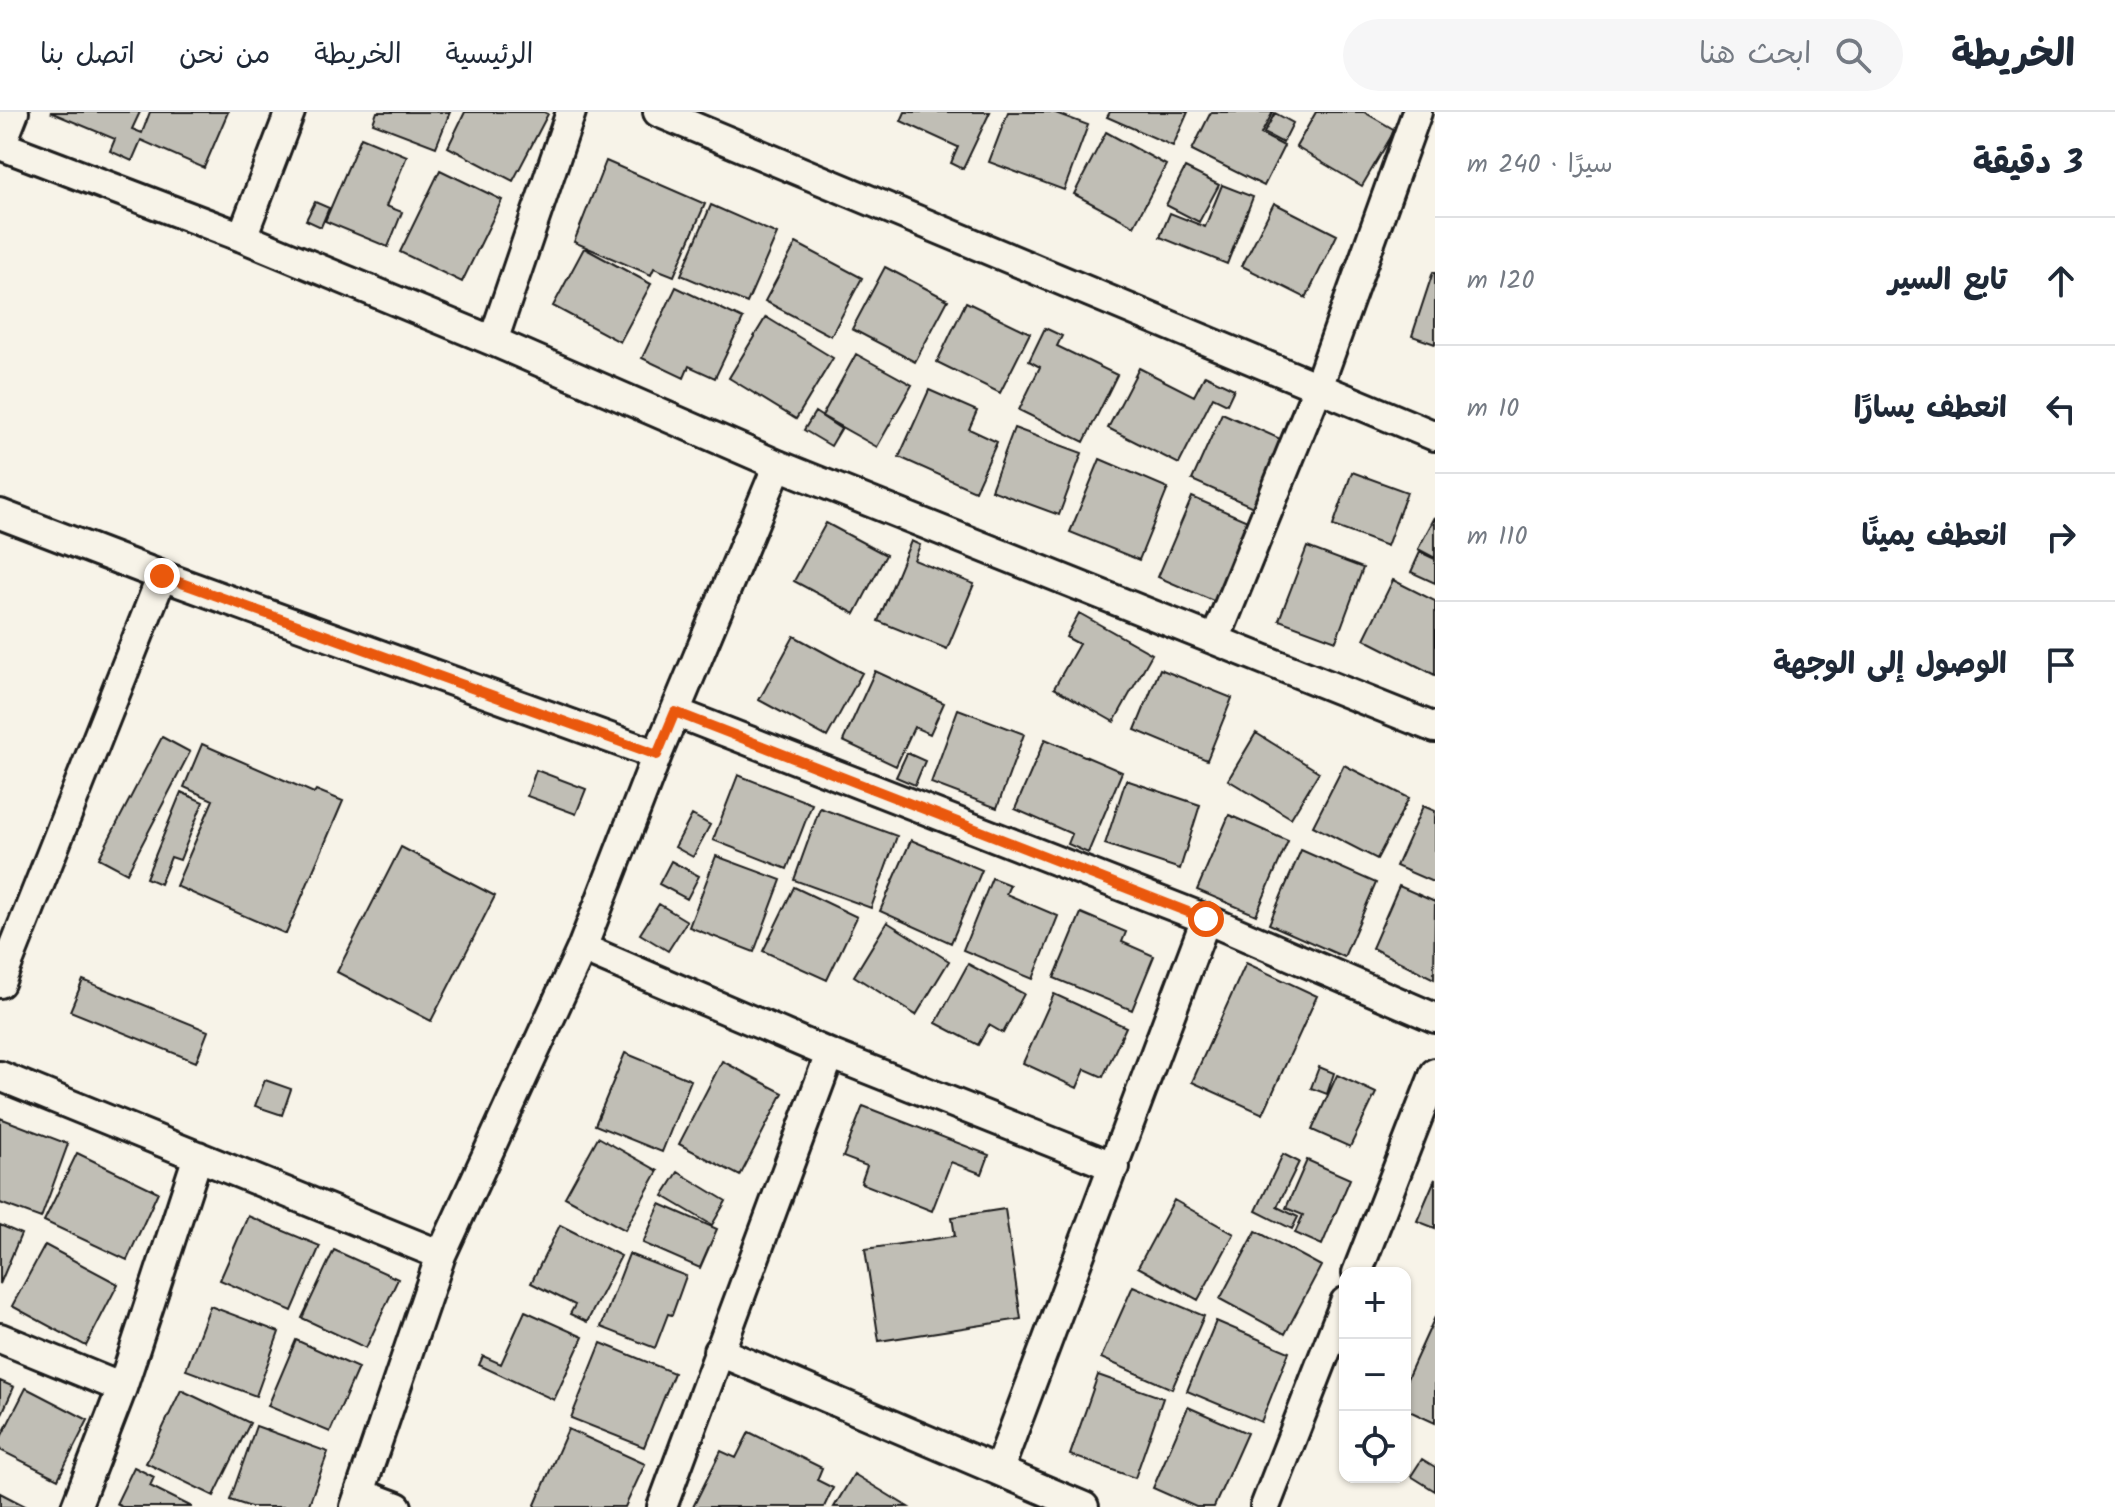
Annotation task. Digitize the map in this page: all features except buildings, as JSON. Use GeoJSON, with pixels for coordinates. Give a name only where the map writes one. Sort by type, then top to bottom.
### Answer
{"type":"FeatureCollection","features":[{"type":"Feature","properties":{"kind":"street"},"geometry":{"type":"LineString","coordinates":[[14,112],[1,145],[242,237],[493,341],[778,465],[1435,728]]}},
{"type":"Feature","properties":{"kind":"street"},"geometry":{"type":"LineString","coordinates":[[242,237],[290,112]]}},
{"type":"Feature","properties":{"kind":"street"},"geometry":{"type":"LineString","coordinates":[[493,341],[571,112]]}},
{"type":"Feature","properties":{"kind":"street"},"geometry":{"type":"LineString","coordinates":[[658,112],[1435,436]]}},
{"type":"Feature","properties":{"kind":"street"},"geometry":{"type":"LineString","coordinates":[[1215,640],[1318,387],[1417,112]]}},
{"type":"Feature","properties":{"kind":"street"},"geometry":{"type":"LineString","coordinates":[[397,1507],[358,1500],[441,1255],[582,948],[657,755],[778,465]]}},
{"type":"Feature","properties":{"kind":"street"},"geometry":{"type":"LineString","coordinates":[[0,514],[162,576],[657,755]]}},
{"type":"Feature","properties":{"kind":"street"},"geometry":{"type":"LineString","coordinates":[[0,983],[162,576]]}},
{"type":"Feature","properties":{"kind":"street"},"geometry":{"type":"LineString","coordinates":[[675,712],[1206,919],[1435,1018]]}},
{"type":"Feature","properties":{"kind":"street"},"geometry":{"type":"LineString","coordinates":[[999,1469],[1206,919]]}},
{"type":"Feature","properties":{"kind":"street"},"geometry":{"type":"LineString","coordinates":[[582,948],[830,1054],[1115,1167]]}},
{"type":"Feature","properties":{"kind":"street"},"geometry":{"type":"LineString","coordinates":[[662,1507],[830,1054]]}},
{"type":"Feature","properties":{"kind":"street"},"geometry":{"type":"LineString","coordinates":[[1359,1267],[1435,1073]]}},
{"type":"Feature","properties":{"kind":"street"},"geometry":{"type":"LineString","coordinates":[[0,1076],[441,1255]]}},
{"type":"Feature","properties":{"kind":"street"},"geometry":{"type":"LineString","coordinates":[[76,1507],[122,1388],[198,1156]]}},
{"type":"Feature","properties":{"kind":"street"},"geometry":{"type":"LineString","coordinates":[[1265,1507],[1339,1317]]}},
{"type":"Feature","properties":{"kind":"street"},"geometry":{"type":"LineString","coordinates":[[0,1338],[122,1388]]}},
{"type":"Feature","properties":{"kind":"street"},"geometry":{"type":"LineString","coordinates":[[718,1351],[1084,1507]]}},
{"type":"Feature","properties":{"kind":"route"},"geometry":{"type":"LineString","coordinates":[[162,576],[657,755],[675,712],[1206,919]]}}]}
